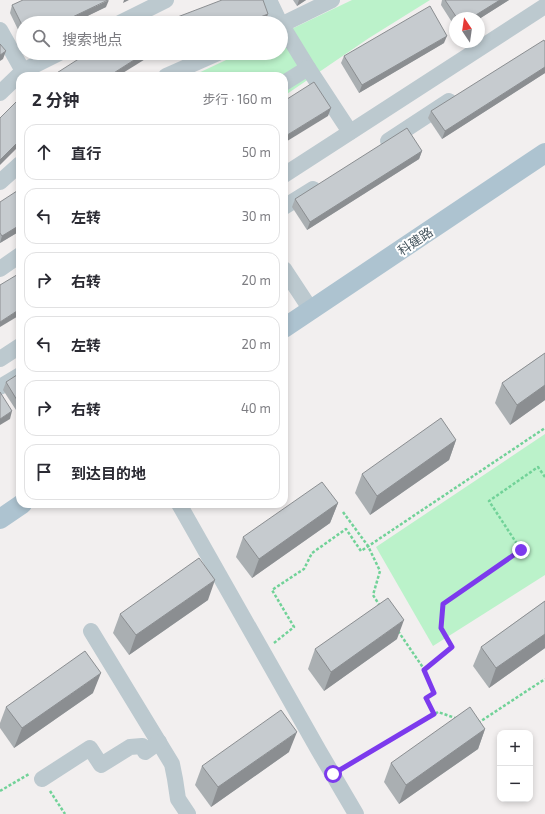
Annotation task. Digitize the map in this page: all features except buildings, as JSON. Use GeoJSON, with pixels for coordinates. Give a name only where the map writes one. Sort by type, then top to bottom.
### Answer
{"type":"FeatureCollection","features":[{"type":"Feature","properties":{"kind":"main road","name":"科建路"},"geometry":{"type":"LineString","coordinates":[[288,325],[545,153]]}},
{"type":"Feature","properties":{"kind":"main road"},"geometry":{"type":"LineString","coordinates":[[0,518],[16,508]]}},
{"type":"Feature","properties":{"kind":"street"},"geometry":{"type":"LineString","coordinates":[[134,16],[166,0]]}},
{"type":"Feature","properties":{"kind":"street"},"geometry":{"type":"LineString","coordinates":[[269,0],[277,16]]}},
{"type":"Feature","properties":{"kind":"street"},"geometry":{"type":"LineString","coordinates":[[288,21],[332,0]]}},
{"type":"Feature","properties":{"kind":"street"},"geometry":{"type":"LineString","coordinates":[[288,172],[545,6]]}},
{"type":"Feature","properties":{"kind":"street"},"geometry":{"type":"LineString","coordinates":[[0,30],[16,59]]}},
{"type":"Feature","properties":{"kind":"street"},"geometry":{"type":"LineString","coordinates":[[288,35],[350,132]]}},
{"type":"Feature","properties":{"kind":"street"},"geometry":{"type":"LineString","coordinates":[[17,60],[23,71],[45,60]]}},
{"type":"Feature","properties":{"kind":"street"},"geometry":{"type":"LineString","coordinates":[[175,72],[202,60]]}},
{"type":"Feature","properties":{"kind":"street"},"geometry":{"type":"LineString","coordinates":[[288,80],[308,68]]}},
{"type":"Feature","properties":{"kind":"street"},"geometry":{"type":"LineString","coordinates":[[0,93],[16,78]]}},
{"type":"Feature","properties":{"kind":"street"},"geometry":{"type":"LineString","coordinates":[[379,147],[465,91]]}},
{"type":"Feature","properties":{"kind":"street"},"geometry":{"type":"LineString","coordinates":[[0,182],[16,168]]}},
{"type":"Feature","properties":{"kind":"street"},"geometry":{"type":"LineString","coordinates":[[288,205],[328,180]]}},
{"type":"Feature","properties":{"kind":"street"},"geometry":{"type":"LineString","coordinates":[[0,269],[16,258]]}},
{"type":"Feature","properties":{"kind":"street"},"geometry":{"type":"LineString","coordinates":[[288,275],[311,310]]}},
{"type":"Feature","properties":{"kind":"street"},"geometry":{"type":"LineString","coordinates":[[0,359],[16,349]]}},
{"type":"Feature","properties":{"kind":"street"},"geometry":{"type":"LineString","coordinates":[[0,387],[16,377]]}},
{"type":"Feature","properties":{"kind":"street"},"geometry":{"type":"LineString","coordinates":[[181,508],[356,814]]}},
{"type":"Feature","properties":{"kind":"street"},"geometry":{"type":"LineString","coordinates":[[91,631],[172,764],[176,778],[178,799],[188,814]]}},
{"type":"Feature","properties":{"kind":"street"},"geometry":{"type":"LineString","coordinates":[[42,779],[90,748],[101,765],[130,747],[142,746],[145,752],[158,742]]}},
{"type":"Feature","properties":{"kind":"path"},"geometry":{"type":"LineString","coordinates":[[262,651],[294,627],[272,590],[304,568],[312,553],[346,529],[361,551],[545,428]]}},
{"type":"Feature","properties":{"kind":"path"},"geometry":{"type":"LineString","coordinates":[[424,670],[452,647],[441,628],[443,604],[521,550],[489,501],[538,467],[545,477]]}},
{"type":"Feature","properties":{"kind":"path"},"geometry":{"type":"LineString","coordinates":[[343,512],[368,546],[380,571],[373,595],[382,607]]}},
{"type":"Feature","properties":{"kind":"path"},"geometry":{"type":"LineString","coordinates":[[394,626],[424,670],[434,693],[426,698],[434,714]]}},
{"type":"Feature","properties":{"kind":"path"},"geometry":{"type":"LineString","coordinates":[[476,724],[545,679]]}},
{"type":"Feature","properties":{"kind":"path"},"geometry":{"type":"LineString","coordinates":[[333,774],[438,712],[460,719]]}},
{"type":"Feature","properties":{"kind":"green space"},"geometry":{"type":"Polygon","coordinates":[[[352,0],[430,0],[369,38],[288,93],[288,72],[201,72],[226,60],[288,60],[288,31],[352,0]]]}},
{"type":"Feature","properties":{"kind":"green space"},"geometry":{"type":"Polygon","coordinates":[[[545,434],[545,575],[433,646],[376,547],[545,434]]]}},
{"type":"Feature","properties":{"kind":"route"},"geometry":{"type":"LineString","coordinates":[[333,774],[434,714],[426,698],[434,693],[424,670],[452,647],[441,628],[443,604],[521,550]]}}]}
